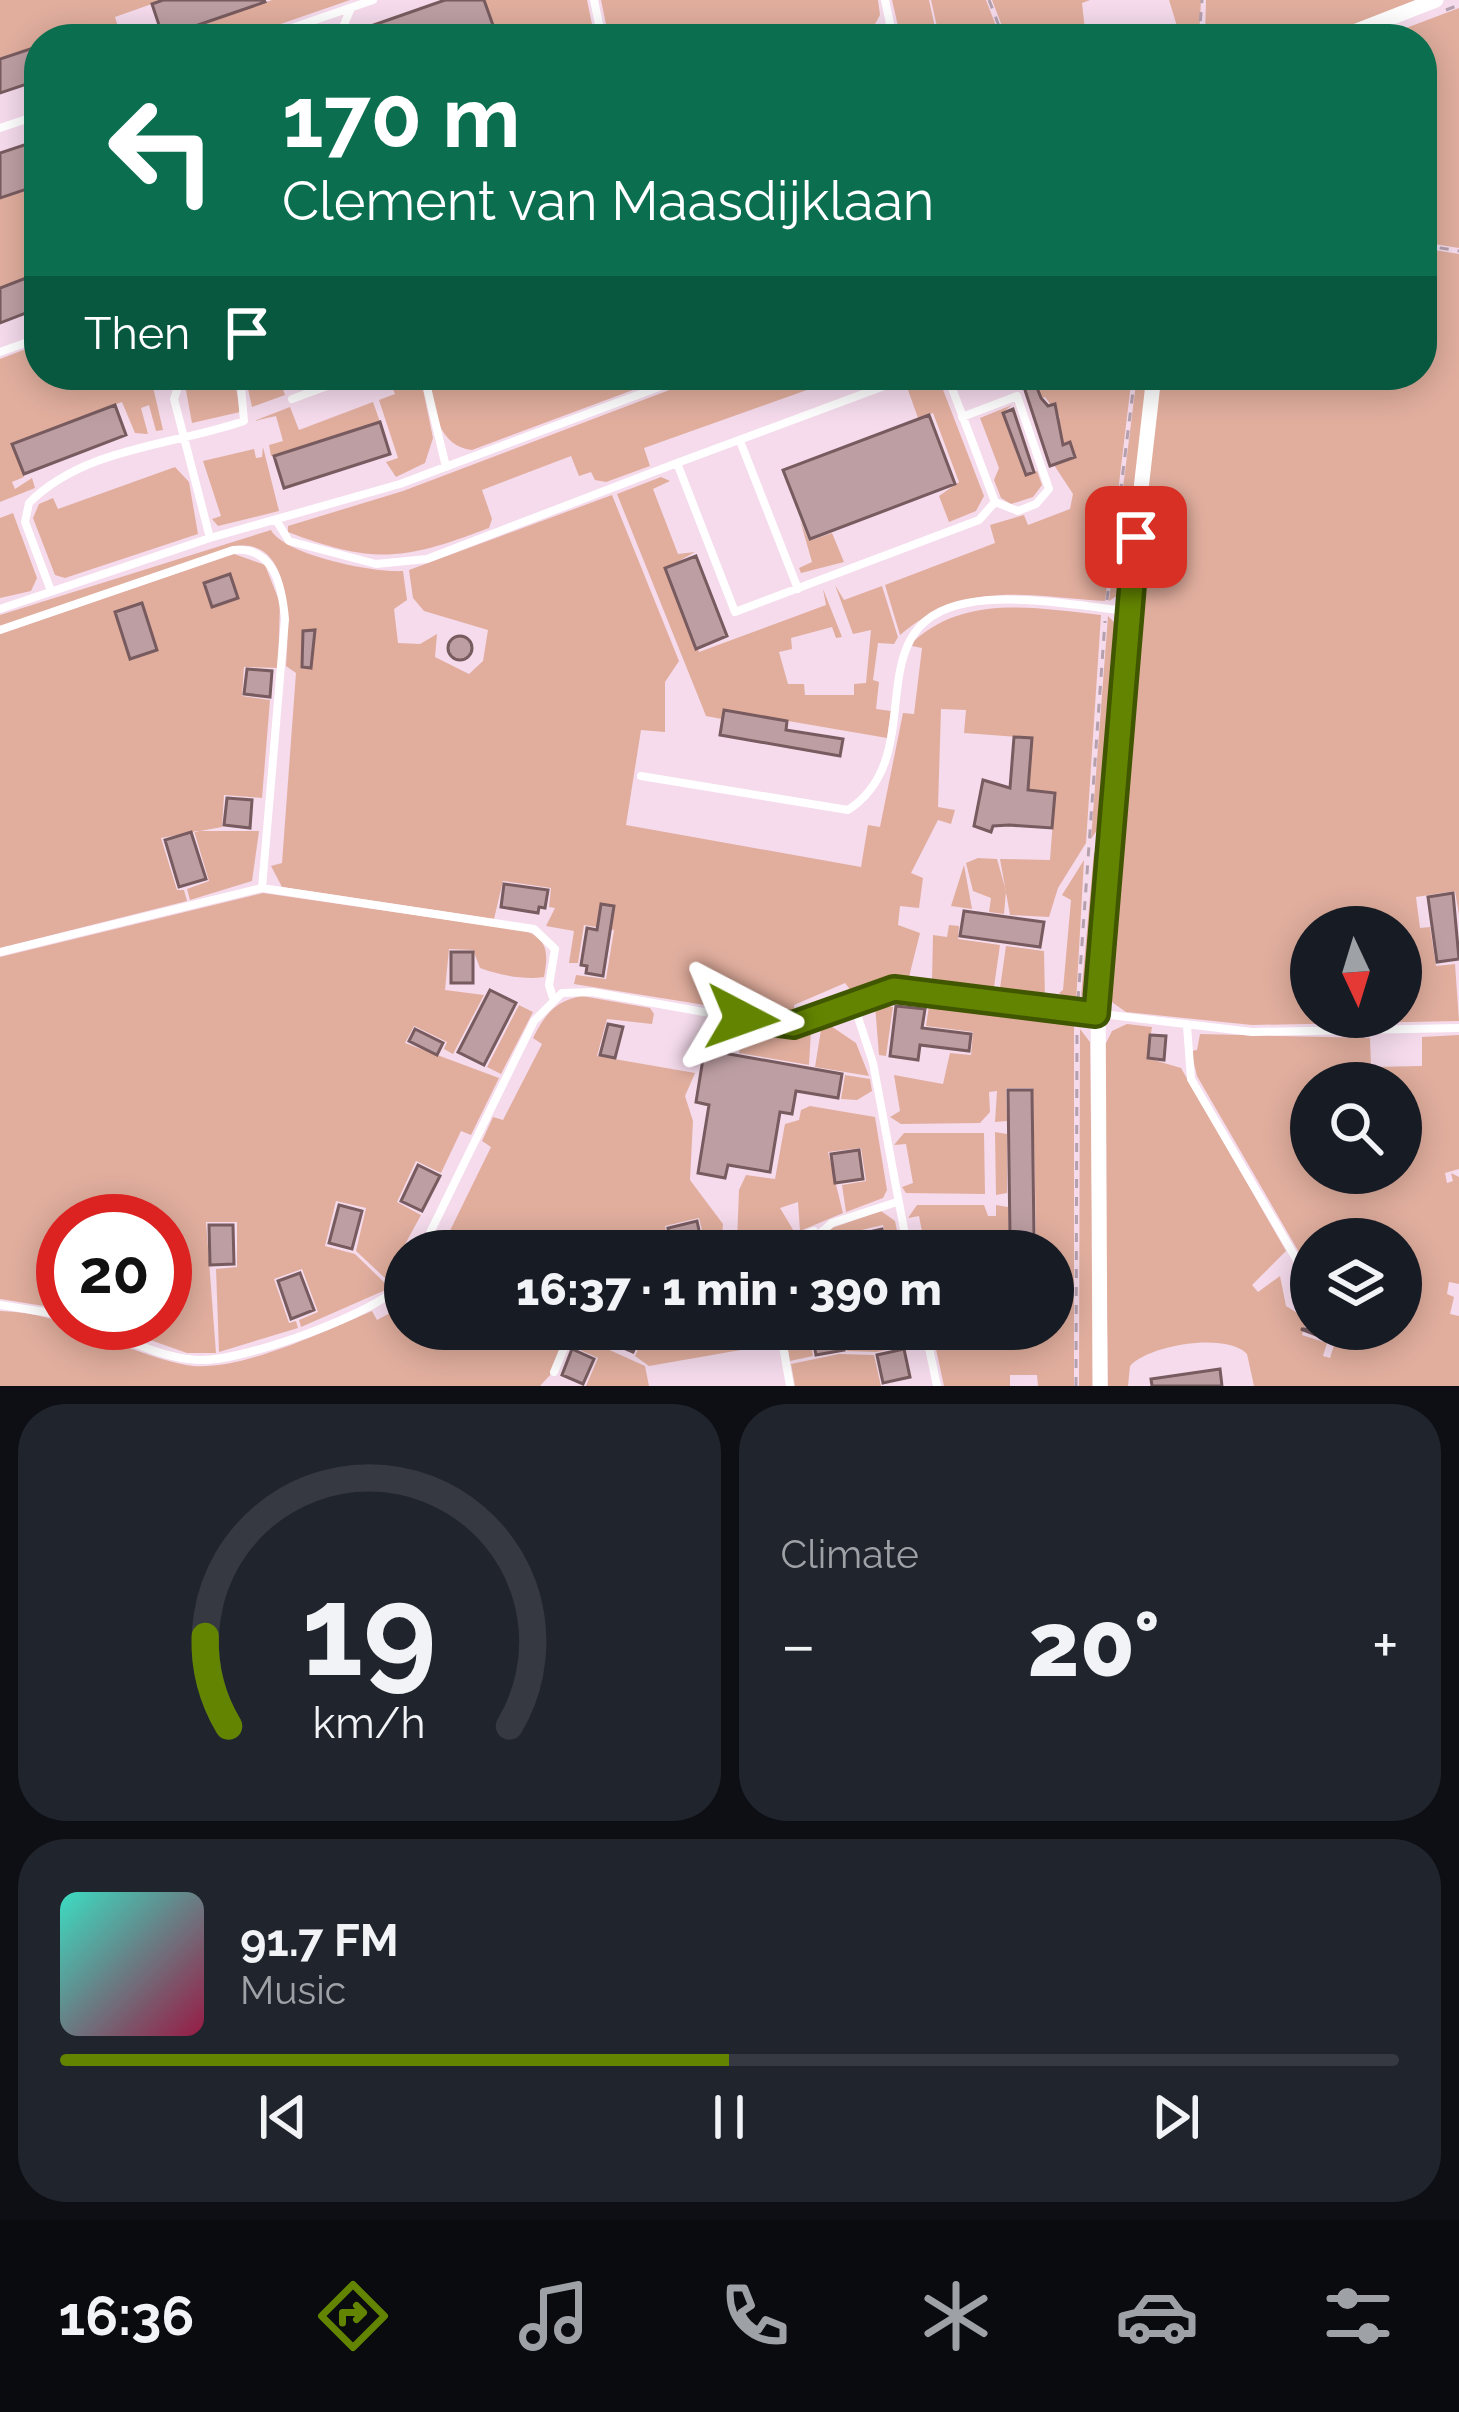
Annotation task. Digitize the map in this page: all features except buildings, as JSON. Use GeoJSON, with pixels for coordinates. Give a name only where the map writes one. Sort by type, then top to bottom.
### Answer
{"type":"FeatureCollection","features":[{"type":"Feature","properties":{"kind":"street"},"geometry":{"type":"LineString","coordinates":[[1374,24],[1436,0]]}},
{"type":"Feature","properties":{"kind":"street"},"geometry":{"type":"LineString","coordinates":[[1100,1386],[1096,1014],[1127,612],[1152,390]]}},
{"type":"Feature","properties":{"kind":"lane"},"geometry":{"type":"LineString","coordinates":[[304,24],[374,0]]}},
{"type":"Feature","properties":{"kind":"lane"},"geometry":{"type":"LineString","coordinates":[[344,24],[351,8]]}},
{"type":"Feature","properties":{"kind":"lane"},"geometry":{"type":"LineString","coordinates":[[177,390],[174,400],[210,538]]}},
{"type":"Feature","properties":{"kind":"lane"},"geometry":{"type":"LineString","coordinates":[[51,591],[25,521],[29,503],[68,472],[244,421],[241,390]]}},
{"type":"Feature","properties":{"kind":"lane"},"geometry":{"type":"LineString","coordinates":[[292,399],[316,390]]}},
{"type":"Feature","properties":{"kind":"lane"},"geometry":{"type":"LineString","coordinates":[[428,390],[446,467]]}},
{"type":"Feature","properties":{"kind":"lane"},"geometry":{"type":"LineString","coordinates":[[0,609],[210,538],[446,467],[643,390]]}},
{"type":"Feature","properties":{"kind":"lane"},"geometry":{"type":"LineString","coordinates":[[276,520],[289,541],[398,564],[427,559],[874,390]]}},
{"type":"Feature","properties":{"kind":"lane"},"geometry":{"type":"LineString","coordinates":[[952,390],[962,417],[995,502],[1018,511],[1036,504],[1048,489],[1017,396],[962,417]]}},
{"type":"Feature","properties":{"kind":"lane"},"geometry":{"type":"LineString","coordinates":[[740,440],[798,589]]}},
{"type":"Feature","properties":{"kind":"lane"},"geometry":{"type":"LineString","coordinates":[[677,463],[735,612],[979,520],[995,502]]}},
{"type":"Feature","properties":{"kind":"lane"},"geometry":{"type":"LineString","coordinates":[[0,630],[232,550],[246,549],[268,562],[280,588],[285,619],[262,888]]}},
{"type":"Feature","properties":{"kind":"lane"},"geometry":{"type":"LineString","coordinates":[[640,776],[848,810],[886,769],[903,645],[929,620],[957,605],[988,601],[1127,612]]}},
{"type":"Feature","properties":{"kind":"lane"},"geometry":{"type":"LineString","coordinates":[[0,952],[262,888],[534,928],[555,949],[549,991],[553,998]]}},
{"type":"Feature","properties":{"kind":"lane"},"geometry":{"type":"LineString","coordinates":[[431,1230],[527,1035],[553,998],[592,992],[782,1026],[894,989],[1187,1026],[1284,1032],[1459,1028]]}},
{"type":"Feature","properties":{"kind":"lane"},"geometry":{"type":"LineString","coordinates":[[853,1002],[873,1064],[904,1230]]}},
{"type":"Feature","properties":{"kind":"lane"},"geometry":{"type":"LineString","coordinates":[[1187,1026],[1191,1079],[1290,1248]]}},
{"type":"Feature","properties":{"kind":"lane"},"geometry":{"type":"LineString","coordinates":[[815,1230],[898,1202]]}},
{"type":"Feature","properties":{"kind":"lane"},"geometry":{"type":"LineString","coordinates":[[822,1230],[826,1226]]}},
{"type":"Feature","properties":{"kind":"lane"},"geometry":{"type":"LineString","coordinates":[[161,1350],[187,1359],[214,1359],[329,1323],[384,1298]]}},
{"type":"Feature","properties":{"kind":"lane"},"geometry":{"type":"LineString","coordinates":[[0,1305],[36,1311]]}},
{"type":"Feature","properties":{"kind":"lane"},"geometry":{"type":"LineString","coordinates":[[554,1372],[563,1350]]}},
{"type":"Feature","properties":{"kind":"lane"},"geometry":{"type":"LineString","coordinates":[[783,1350],[790,1386]]}},
{"type":"Feature","properties":{"kind":"lane"},"geometry":{"type":"LineString","coordinates":[[929,1350],[937,1386]]}},
{"type":"Feature","properties":{"kind":"shaded area"},"geometry":{"type":"Polygon","coordinates":[[[0,0],[163,0],[115,17],[117,24],[24,24],[24,50],[0,58],[0,0]]]}},
{"type":"Feature","properties":{"kind":"shaded area"},"geometry":{"type":"Polygon","coordinates":[[[272,0],[350,0],[280,24],[202,24],[272,0]]]}},
{"type":"Feature","properties":{"kind":"shaded area"},"geometry":{"type":"Polygon","coordinates":[[[485,0],[587,0],[592,24],[493,24],[485,0]]]}},
{"type":"Feature","properties":{"kind":"shaded area"},"geometry":{"type":"Polygon","coordinates":[[[601,0],[878,0],[880,15],[875,24],[606,24],[601,0]]]}},
{"type":"Feature","properties":{"kind":"shaded area"},"geometry":{"type":"Polygon","coordinates":[[[892,0],[929,0],[934,24],[898,24],[892,0]]]}},
{"type":"Feature","properties":{"kind":"shaded area"},"geometry":{"type":"Polygon","coordinates":[[[931,0],[986,0],[995,24],[936,24],[931,0]]]}},
{"type":"Feature","properties":{"kind":"shaded area"},"geometry":{"type":"Polygon","coordinates":[[[992,0],[1090,0],[1082,3],[1084,24],[1001,24],[992,0]]]}},
{"type":"Feature","properties":{"kind":"shaded area"},"geometry":{"type":"Polygon","coordinates":[[[1169,0],[1201,0],[1200,24],[1176,24],[1169,0]]]}},
{"type":"Feature","properties":{"kind":"shaded area"},"geometry":{"type":"Polygon","coordinates":[[[1206,0],[1421,0],[1359,24],[1205,24],[1206,0]]]}},
{"type":"Feature","properties":{"kind":"shaded area"},"geometry":{"type":"Polygon","coordinates":[[[1459,8],[1459,248],[1437,244],[1437,24],[1417,24],[1459,8]]]}},
{"type":"Feature","properties":{"kind":"shaded area"},"geometry":{"type":"Polygon","coordinates":[[[24,190],[24,279],[0,288],[0,198],[24,190]]]}},
{"type":"Feature","properties":{"kind":"shaded area"},"geometry":{"type":"Polygon","coordinates":[[[1437,250],[1459,254],[1459,915],[1455,891],[1416,897],[1417,906],[1290,906],[1290,1024],[1126,1012],[1113,1003],[1104,986],[1134,612],[1159,390],[1437,390],[1437,250]]]}},
{"type":"Feature","properties":{"kind":"shaded area"},"geometry":{"type":"Polygon","coordinates":[[[24,350],[24,390],[154,390],[163,430],[156,431],[149,405],[141,408],[148,434],[135,433],[122,402],[12,443],[24,477],[12,482],[15,489],[32,478],[35,488],[0,502],[0,359],[24,350]]]}},
{"type":"Feature","properties":{"kind":"shaded area"},"geometry":{"type":"Polygon","coordinates":[[[186,390],[236,390],[240,412],[192,423],[186,390]]]}},
{"type":"Feature","properties":{"kind":"shaded area"},"geometry":{"type":"Polygon","coordinates":[[[248,390],[283,390],[285,395],[252,407],[248,390]]]}},
{"type":"Feature","properties":{"kind":"shaded area"},"geometry":{"type":"Polygon","coordinates":[[[394,390],[423,390],[433,438],[425,463],[396,477],[386,462],[398,458],[379,400],[395,394],[394,390]]]}},
{"type":"Feature","properties":{"kind":"shaded area"},"geometry":{"type":"Polygon","coordinates":[[[432,390],[633,390],[472,450],[460,447],[444,433],[432,390]]]}},
{"type":"Feature","properties":{"kind":"shaded area"},"geometry":{"type":"Polygon","coordinates":[[[669,390],[807,390],[644,448],[650,466],[606,482],[595,480],[591,472],[579,476],[571,456],[482,490],[492,519],[489,528],[434,547],[367,554],[288,532],[288,526],[403,491],[669,390]]]}},
{"type":"Feature","properties":{"kind":"shaded area"},"geometry":{"type":"Polygon","coordinates":[[[908,390],[943,390],[984,496],[976,511],[949,522],[939,496],[959,482],[933,413],[918,418],[908,390]]]}},
{"type":"Feature","properties":{"kind":"shaded area"},"geometry":{"type":"Polygon","coordinates":[[[1130,390],[1105,601],[1022,595],[973,598],[924,617],[900,635],[885,585],[995,543],[990,525],[1024,515],[1028,525],[1070,509],[1073,494],[1054,465],[1075,456],[1070,443],[1063,445],[1060,436],[1040,426],[1060,417],[1045,397],[1030,402],[1026,392],[1130,390]]]}},
{"type":"Feature","properties":{"kind":"shaded area"},"geometry":{"type":"Polygon","coordinates":[[[1135,390],[1146,390],[1123,592],[1109,601],[1135,390]]]}},
{"type":"Feature","properties":{"kind":"shaded area"},"geometry":{"type":"Polygon","coordinates":[[[373,402],[380,422],[271,456],[269,445],[283,441],[276,416],[254,421],[290,407],[299,430],[373,402]]]}},
{"type":"Feature","properties":{"kind":"shaded area"},"geometry":{"type":"Polygon","coordinates":[[[1012,405],[1002,413],[1025,475],[1037,471],[1042,485],[1033,497],[1011,504],[1001,498],[994,480],[999,468],[980,418],[1012,405]]]}},
{"type":"Feature","properties":{"kind":"shaded area"},"geometry":{"type":"Polygon","coordinates":[[[263,447],[279,511],[218,526],[212,519],[221,516],[203,461],[254,449],[256,458],[262,457],[263,447]]]}},
{"type":"Feature","properties":{"kind":"shaded area"},"geometry":{"type":"Polygon","coordinates":[[[175,467],[189,482],[198,534],[65,578],[55,575],[33,518],[39,504],[53,498],[58,509],[175,467]]]}},
{"type":"Feature","properties":{"kind":"shaded area"},"geometry":{"type":"Polygon","coordinates":[[[661,477],[670,481],[653,489],[678,554],[695,552],[665,569],[699,652],[826,605],[823,589],[842,637],[836,638],[832,627],[791,638],[792,649],[779,652],[788,684],[804,684],[805,695],[854,695],[854,684],[866,683],[871,630],[853,634],[835,585],[844,600],[882,586],[898,637],[894,644],[878,643],[873,680],[879,682],[876,709],[891,711],[887,738],[724,710],[722,719],[706,716],[617,494],[661,477]]]}},
{"type":"Feature","properties":{"kind":"shaded area"},"geometry":{"type":"Polygon","coordinates":[[[612,495],[679,661],[665,682],[665,732],[641,730],[626,825],[861,867],[868,825],[880,827],[903,713],[914,714],[922,648],[912,646],[914,641],[934,626],[979,610],[1027,608],[1101,615],[1086,843],[1058,888],[1049,917],[1010,915],[1000,859],[1050,860],[1055,793],[1028,790],[1032,738],[964,733],[966,710],[941,709],[938,807],[955,810],[951,824],[938,820],[911,873],[923,878],[919,908],[900,906],[898,925],[920,933],[908,981],[851,991],[845,983],[794,1005],[794,1016],[785,1018],[574,984],[576,975],[606,979],[614,930],[584,925],[578,963],[569,963],[574,931],[546,926],[555,908],[549,907],[551,888],[503,881],[494,919],[282,887],[271,866],[282,863],[296,673],[286,666],[287,608],[277,568],[267,554],[252,547],[232,547],[0,626],[0,615],[271,530],[279,539],[311,554],[372,569],[403,571],[407,600],[394,609],[398,643],[420,644],[437,634],[435,657],[469,674],[483,661],[488,630],[424,611],[413,598],[409,570],[612,495]]]}},
{"type":"Feature","properties":{"kind":"shaded area"},"geometry":{"type":"Polygon","coordinates":[[[13,513],[37,578],[31,591],[0,598],[0,518],[13,513]]]}},
{"type":"Feature","properties":{"kind":"shaded area"},"geometry":{"type":"Polygon","coordinates":[[[800,520],[809,541],[832,533],[844,562],[801,573],[799,568],[812,562],[800,520]]]}},
{"type":"Feature","properties":{"kind":"shaded area"},"geometry":{"type":"Polygon","coordinates":[[[234,554],[265,565],[280,603],[278,668],[244,667],[242,696],[270,700],[262,798],[224,795],[222,827],[161,838],[177,890],[184,890],[187,901],[0,948],[0,634],[234,554]]]}},
{"type":"Feature","properties":{"kind":"shaded area"},"geometry":{"type":"Polygon","coordinates":[[[1108,616],[1119,627],[1102,823],[1091,839],[1108,616]]]}},
{"type":"Feature","properties":{"kind":"shaded area"},"geometry":{"type":"Polygon","coordinates":[[[194,831],[259,831],[252,881],[190,900],[187,889],[209,881],[194,831]]]}},
{"type":"Feature","properties":{"kind":"shaded area"},"geometry":{"type":"Polygon","coordinates":[[[1094,852],[1100,858],[1090,986],[1081,997],[1094,852]]]}},
{"type":"Feature","properties":{"kind":"shaded area"},"geometry":{"type":"Polygon","coordinates":[[[997,859],[1006,891],[1004,914],[989,912],[991,898],[973,891],[966,863],[997,859]]]}},
{"type":"Feature","properties":{"kind":"shaded area"},"geometry":{"type":"Polygon","coordinates":[[[1084,860],[1073,1005],[1059,993],[1071,900],[1062,895],[1084,860]]]}},
{"type":"Feature","properties":{"kind":"shaded area"},"geometry":{"type":"Polygon","coordinates":[[[964,865],[972,909],[951,906],[964,865]]]}},
{"type":"Feature","properties":{"kind":"shaded area"},"geometry":{"type":"Polygon","coordinates":[[[263,893],[526,931],[539,939],[546,962],[544,977],[503,975],[480,968],[473,950],[449,949],[445,990],[484,995],[453,1054],[444,1049],[447,1042],[414,1026],[405,1043],[499,1078],[471,1135],[461,1131],[441,1173],[416,1161],[397,1202],[421,1215],[413,1230],[384,1230],[384,1277],[356,1251],[366,1208],[336,1201],[325,1246],[355,1254],[384,1282],[384,1291],[301,1327],[299,1320],[318,1312],[302,1269],[274,1279],[289,1323],[296,1321],[298,1328],[219,1352],[216,1269],[237,1267],[237,1222],[206,1222],[216,1353],[187,1353],[178,1350],[192,1350],[192,1194],[36,1194],[36,1305],[0,1299],[0,957],[263,893]]]}},
{"type":"Feature","properties":{"kind":"shaded area"},"geometry":{"type":"Polygon","coordinates":[[[949,925],[959,926],[958,939],[1000,945],[993,994],[942,988],[932,980],[933,935],[947,937],[949,925]]]}},
{"type":"Feature","properties":{"kind":"shaded area"},"geometry":{"type":"Polygon","coordinates":[[[1430,927],[1436,966],[1455,964],[1459,1021],[1422,1022],[1422,928],[1430,927]]]}},
{"type":"Feature","properties":{"kind":"shaded area"},"geometry":{"type":"Polygon","coordinates":[[[1006,946],[1044,951],[1045,999],[999,995],[1006,946]]]}},
{"type":"Feature","properties":{"kind":"shaded area"},"geometry":{"type":"Polygon","coordinates":[[[572,998],[650,1008],[654,1014],[652,1024],[607,1019],[597,1056],[695,1073],[685,1096],[693,1121],[690,1180],[723,1224],[722,1230],[702,1230],[699,1218],[665,1226],[666,1230],[450,1230],[491,1147],[482,1141],[493,1117],[503,1120],[542,1044],[533,1038],[537,1030],[557,1005],[572,998]]]}},
{"type":"Feature","properties":{"kind":"shaded area"},"geometry":{"type":"Polygon","coordinates":[[[930,999],[1074,1022],[1074,1230],[1036,1230],[1033,1088],[1006,1088],[1007,1121],[995,1122],[997,1091],[989,1092],[990,1112],[980,1123],[901,1124],[890,1117],[900,1111],[894,1075],[943,1084],[950,1053],[971,1055],[973,1032],[926,1026],[930,999]]]}},
{"type":"Feature","properties":{"kind":"shaded area"},"geometry":{"type":"Polygon","coordinates":[[[519,1005],[533,1012],[501,1074],[487,1067],[519,1005]]]}},
{"type":"Feature","properties":{"kind":"shaded area"},"geometry":{"type":"Polygon","coordinates":[[[875,1005],[893,1007],[886,1056],[879,1055],[875,1005]]]}},
{"type":"Feature","properties":{"kind":"shaded area"},"geometry":{"type":"Polygon","coordinates":[[[828,1024],[856,1043],[869,1076],[815,1067],[821,1030],[828,1024]]]}},
{"type":"Feature","properties":{"kind":"shaded area"},"geometry":{"type":"Polygon","coordinates":[[[1127,1024],[1152,1027],[1147,1058],[1181,1068],[1286,1251],[1252,1285],[1258,1292],[1280,1276],[1290,1308],[1290,1350],[1325,1350],[1323,1356],[1330,1358],[1332,1350],[1422,1350],[1422,1218],[1290,1218],[1290,1237],[1197,1076],[1191,1051],[1197,1050],[1200,1034],[1370,1038],[1371,1062],[1290,1062],[1290,1194],[1422,1194],[1422,1037],[1459,1035],[1459,1169],[1445,1173],[1447,1183],[1453,1181],[1451,1173],[1459,1177],[1459,1284],[1449,1282],[1447,1294],[1454,1297],[1450,1314],[1459,1316],[1459,1386],[1254,1386],[1247,1354],[1237,1347],[1206,1343],[1153,1352],[1130,1366],[1128,1386],[1108,1386],[1103,1049],[1112,1031],[1127,1024]]]}},
{"type":"Feature","properties":{"kind":"shaded area"},"geometry":{"type":"Polygon","coordinates":[[[745,1026],[788,1033],[811,1030],[809,1065],[739,1053],[745,1026]]]}},
{"type":"Feature","properties":{"kind":"shaded area"},"geometry":{"type":"Polygon","coordinates":[[[1080,1029],[1090,1042],[1094,1386],[1079,1386],[1080,1029]]]}},
{"type":"Feature","properties":{"kind":"shaded area"},"geometry":{"type":"Polygon","coordinates":[[[845,1075],[870,1079],[872,1091],[857,1100],[841,1099],[845,1075]]]}},
{"type":"Feature","properties":{"kind":"shaded area"},"geometry":{"type":"Polygon","coordinates":[[[810,1106],[875,1117],[887,1190],[883,1198],[846,1212],[842,1185],[866,1181],[861,1148],[828,1152],[843,1213],[800,1230],[798,1202],[780,1208],[793,1230],[737,1230],[739,1190],[746,1175],[775,1179],[785,1124],[799,1120],[801,1110],[810,1106]]]}},
{"type":"Feature","properties":{"kind":"shaded area"},"geometry":{"type":"Polygon","coordinates":[[[995,1132],[1007,1134],[1007,1193],[996,1195],[995,1132]]]}},
{"type":"Feature","properties":{"kind":"shaded area"},"geometry":{"type":"Polygon","coordinates":[[[904,1133],[984,1133],[985,1194],[906,1193],[902,1187],[913,1183],[906,1144],[894,1145],[904,1133]]]}},
{"type":"Feature","properties":{"kind":"shaded area"},"geometry":{"type":"Polygon","coordinates":[[[917,1205],[984,1205],[988,1216],[996,1216],[996,1205],[1008,1207],[1009,1230],[922,1230],[919,1216],[908,1218],[917,1205]]]}},
{"type":"Feature","properties":{"kind":"shaded area"},"geometry":{"type":"Polygon","coordinates":[[[881,1211],[895,1221],[897,1230],[884,1230],[883,1225],[861,1230],[832,1228],[881,1211]]]}},
{"type":"Feature","properties":{"kind":"shaded area"},"geometry":{"type":"Polygon","coordinates":[[[0,1311],[36,1315],[36,1350],[138,1350],[186,1365],[206,1366],[280,1349],[372,1311],[377,1320],[384,1316],[384,1350],[561,1350],[540,1386],[0,1386],[0,1311]]]}},
{"type":"Feature","properties":{"kind":"shaded area"},"geometry":{"type":"Polygon","coordinates":[[[580,1350],[610,1350],[645,1366],[649,1386],[586,1386],[598,1358],[580,1350]]]}},
{"type":"Feature","properties":{"kind":"shaded area"},"geometry":{"type":"Polygon","coordinates":[[[638,1350],[741,1350],[649,1366],[635,1356],[638,1350]]]}},
{"type":"Feature","properties":{"kind":"shaded area"},"geometry":{"type":"Polygon","coordinates":[[[788,1350],[812,1350],[813,1356],[790,1361],[788,1350]]]}},
{"type":"Feature","properties":{"kind":"shaded area"},"geometry":{"type":"Polygon","coordinates":[[[936,1350],[1074,1350],[1074,1386],[1038,1386],[1037,1375],[1010,1375],[1010,1386],[944,1386],[936,1350]]]}},
{"type":"Feature","properties":{"kind":"shaded area"},"geometry":{"type":"Polygon","coordinates":[[[839,1354],[874,1355],[881,1386],[795,1386],[791,1364],[839,1354]]]}},
{"type":"Feature","properties":{"kind":"route"},"geometry":{"type":"LineString","coordinates":[[742,1018],[793,1025],[894,989],[1096,1014],[1136,537]]}}]}
